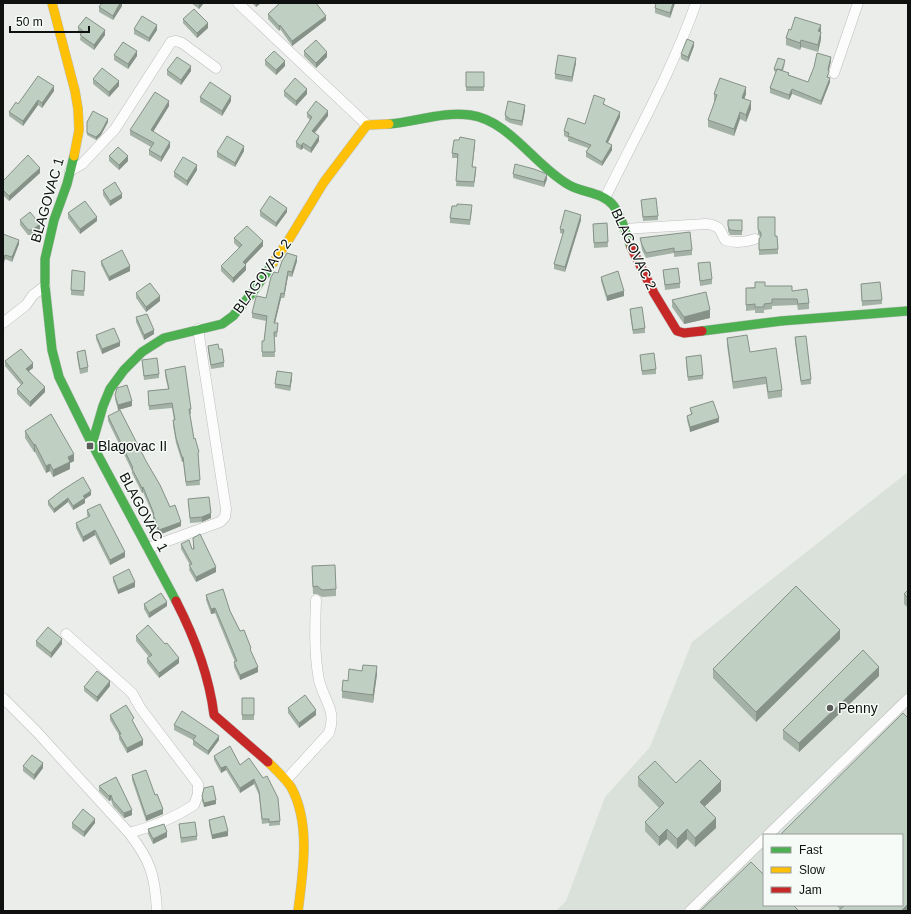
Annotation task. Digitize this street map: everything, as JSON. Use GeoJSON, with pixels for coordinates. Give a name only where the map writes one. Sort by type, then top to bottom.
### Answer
{"type":"FeatureCollection","features":[{"type":"Feature","properties":{"kind":"street","name":"BLAGOVAC 1"},"geometry":{"type":"LineString","coordinates":[[52,3],[75,91],[79,130],[67,184],[54,220],[45,259],[45,286],[52,350],[59,377],[92,444],[148,548],[195,641],[212,698],[214,715],[240,736],[283,775],[292,789],[297,802],[304,849],[298,911]]}},
{"type":"Feature","properties":{"kind":"street"},"geometry":{"type":"LineString","coordinates":[[238,3],[367,125]]}},
{"type":"Feature","properties":{"kind":"street"},"geometry":{"type":"LineString","coordinates":[[606,198],[643,124],[686,31],[696,3]]}},
{"type":"Feature","properties":{"kind":"street"},"geometry":{"type":"LineString","coordinates":[[834,73],[858,3]]}},
{"type":"Feature","properties":{"kind":"street"},"geometry":{"type":"LineString","coordinates":[[70,171],[82,164],[115,129],[171,42],[176,41],[182,43],[216,68]]}},
{"type":"Feature","properties":{"kind":"street","name":"BLAGOVAC 2"},"geometry":{"type":"LineString","coordinates":[[92,444],[103,406],[110,389],[124,370],[142,352],[164,338],[222,324],[233,316],[253,292],[288,241],[324,182],[367,125],[396,123],[447,114],[471,116],[488,120],[502,128],[540,163],[569,185],[606,198],[613,205],[633,252],[654,293],[677,331],[684,333],[781,320],[907,311]]}},
{"type":"Feature","properties":{"kind":"street"},"geometry":{"type":"LineString","coordinates":[[624,229],[706,224],[716,226],[720,230],[725,240],[731,242],[737,243],[755,239]]}},
{"type":"Feature","properties":{"kind":"street"},"geometry":{"type":"LineString","coordinates":[[3,323],[26,305],[33,295],[45,286]]}},
{"type":"Feature","properties":{"kind":"street"},"geometry":{"type":"LineString","coordinates":[[148,548],[220,522],[225,517],[226,509],[198,329]]}},
{"type":"Feature","properties":{"kind":"street"},"geometry":{"type":"LineString","coordinates":[[286,780],[329,732],[331,724],[331,710],[319,680],[316,647],[316,600]]}},
{"type":"Feature","properties":{"kind":"street"},"geometry":{"type":"LineString","coordinates":[[66,634],[132,692],[141,709],[198,784],[198,794],[194,805],[173,818],[145,829],[129,833]]}},
{"type":"Feature","properties":{"kind":"street"},"geometry":{"type":"LineString","coordinates":[[3,698],[37,732],[129,833],[140,848],[150,866],[156,892],[157,911]]}},
{"type":"Feature","properties":{"kind":"street"},"geometry":{"type":"LineString","coordinates":[[769,834],[908,699]]}},
{"type":"Feature","properties":{"kind":"street"},"geometry":{"type":"LineString","coordinates":[[690,911],[763,840]]}},
{"type":"Feature","properties":{"kind":"shaded area"},"geometry":{"type":"Polygon","coordinates":[[[908,472],[908,911],[556,911],[566,901],[605,797],[650,747],[692,642],[908,472]]]}},
{"type":"Feature","properties":{"kind":"building"},"geometry":{"type":"Polygon","coordinates":[[[102,3],[120,3],[113,16],[99,7],[102,3]]]}},
{"type":"Feature","properties":{"kind":"building"},"geometry":{"type":"Polygon","coordinates":[[[280,3],[316,3],[326,16],[292,41],[280,25],[279,26],[268,14],[280,3]]]}},
{"type":"Feature","properties":{"kind":"building"},"geometry":{"type":"Polygon","coordinates":[[[656,3],[673,3],[670,13],[655,8],[656,3]]]}},
{"type":"Feature","properties":{"kind":"building"},"geometry":{"type":"Polygon","coordinates":[[[194,9],[208,23],[197,33],[183,19],[194,9]]]}},
{"type":"Feature","properties":{"kind":"building"},"geometry":{"type":"Polygon","coordinates":[[[142,16],[157,25],[149,38],[134,29],[142,16]]]}},
{"type":"Feature","properties":{"kind":"building"},"geometry":{"type":"Polygon","coordinates":[[[86,17],[105,30],[94,45],[80,35],[83,31],[78,27],[86,17]]]}},
{"type":"Feature","properties":{"kind":"building"},"geometry":{"type":"Polygon","coordinates":[[[795,17],[821,25],[818,31],[821,32],[818,45],[801,40],[800,43],[786,38],[789,29],[791,30],[795,17]]]}},
{"type":"Feature","properties":{"kind":"building"},"geometry":{"type":"Polygon","coordinates":[[[687,39],[694,42],[688,57],[681,54],[687,39]]]}},
{"type":"Feature","properties":{"kind":"building"},"geometry":{"type":"Polygon","coordinates":[[[316,40],[327,52],[316,63],[304,51],[316,40]]]}},
{"type":"Feature","properties":{"kind":"building"},"geometry":{"type":"Polygon","coordinates":[[[123,42],[137,51],[128,64],[114,55],[123,42]]]}},
{"type":"Feature","properties":{"kind":"building"},"geometry":{"type":"Polygon","coordinates":[[[274,51],[285,61],[276,70],[265,60],[274,51]]]}},
{"type":"Feature","properties":{"kind":"building"},"geometry":{"type":"Polygon","coordinates":[[[817,53],[831,57],[827,77],[830,78],[821,101],[792,89],[789,95],[770,88],[777,69],[789,73],[788,75],[808,82],[814,67],[817,53]]]}},
{"type":"Feature","properties":{"kind":"building"},"geometry":{"type":"Polygon","coordinates":[[[558,55],[576,58],[572,77],[555,74],[558,55]]]}},
{"type":"Feature","properties":{"kind":"building"},"geometry":{"type":"Polygon","coordinates":[[[177,57],[191,66],[181,80],[167,70],[177,57]]]}},
{"type":"Feature","properties":{"kind":"building"},"geometry":{"type":"Polygon","coordinates":[[[778,58],[785,60],[782,70],[774,69],[778,58]]]}},
{"type":"Feature","properties":{"kind":"building"},"geometry":{"type":"Polygon","coordinates":[[[102,68],[119,81],[109,92],[93,79],[102,68]]]}},
{"type":"Feature","properties":{"kind":"building"},"geometry":{"type":"Polygon","coordinates":[[[466,72],[484,72],[484,87],[466,87],[466,72]]]}},
{"type":"Feature","properties":{"kind":"building"},"geometry":{"type":"Polygon","coordinates":[[[38,76],[54,86],[42,103],[38,100],[23,121],[9,112],[16,102],[18,104],[38,76]]]}},
{"type":"Feature","properties":{"kind":"building"},"geometry":{"type":"Polygon","coordinates":[[[295,78],[307,89],[296,101],[284,91],[295,78]]]}},
{"type":"Feature","properties":{"kind":"building"},"geometry":{"type":"Polygon","coordinates":[[[720,78],[746,87],[742,98],[751,101],[746,115],[740,112],[734,129],[708,120],[717,95],[714,94],[720,78]]]}},
{"type":"Feature","properties":{"kind":"building"},"geometry":{"type":"Polygon","coordinates":[[[210,82],[231,96],[222,111],[200,97],[210,82]]]}},
{"type":"Feature","properties":{"kind":"building"},"geometry":{"type":"Polygon","coordinates":[[[155,92],[169,101],[151,130],[170,142],[161,157],[149,150],[154,143],[130,130],[155,92]]]}},
{"type":"Feature","properties":{"kind":"building"},"geometry":{"type":"Polygon","coordinates":[[[594,95],[605,99],[603,104],[620,112],[606,142],[612,145],[602,162],[586,152],[591,145],[568,136],[569,133],[564,131],[568,118],[585,124],[594,95]]]}},
{"type":"Feature","properties":{"kind":"building"},"geometry":{"type":"Polygon","coordinates":[[[316,101],[328,111],[312,131],[319,136],[311,148],[303,143],[301,146],[296,142],[312,117],[307,113],[316,101]]]}},
{"type":"Feature","properties":{"kind":"building"},"geometry":{"type":"Polygon","coordinates":[[[508,101],[525,105],[522,121],[510,119],[505,115],[508,101]]]}},
{"type":"Feature","properties":{"kind":"building"},"geometry":{"type":"Polygon","coordinates":[[[93,111],[108,119],[101,132],[96,137],[87,133],[87,122],[93,111]]]}},
{"type":"Feature","properties":{"kind":"building"},"geometry":{"type":"Polygon","coordinates":[[[227,136],[244,146],[235,163],[217,152],[227,136]]]}},
{"type":"Feature","properties":{"kind":"building"},"geometry":{"type":"Polygon","coordinates":[[[460,137],[475,140],[472,167],[476,167],[474,182],[456,181],[458,154],[452,153],[454,140],[459,140],[460,137]]]}},
{"type":"Feature","properties":{"kind":"building"},"geometry":{"type":"Polygon","coordinates":[[[118,147],[128,156],[119,165],[109,156],[118,147]]]}},
{"type":"Feature","properties":{"kind":"building"},"geometry":{"type":"Polygon","coordinates":[[[28,155],[40,168],[9,196],[3,190],[3,181],[28,155]]]}},
{"type":"Feature","properties":{"kind":"building"},"geometry":{"type":"Polygon","coordinates":[[[183,157],[197,165],[187,181],[174,172],[183,157]]]}},
{"type":"Feature","properties":{"kind":"building"},"geometry":{"type":"Polygon","coordinates":[[[515,164],[547,174],[544,182],[513,174],[515,164]]]}},
{"type":"Feature","properties":{"kind":"building"},"geometry":{"type":"Polygon","coordinates":[[[115,182],[122,194],[110,201],[103,190],[115,182]]]}},
{"type":"Feature","properties":{"kind":"building"},"geometry":{"type":"Polygon","coordinates":[[[270,196],[287,208],[276,223],[260,211],[270,196]]]}},
{"type":"Feature","properties":{"kind":"building"},"geometry":{"type":"Polygon","coordinates":[[[656,198],[658,216],[643,217],[641,200],[656,198]]]}},
{"type":"Feature","properties":{"kind":"building"},"geometry":{"type":"Polygon","coordinates":[[[85,201],[97,217],[80,229],[68,213],[85,201]]]}},
{"type":"Feature","properties":{"kind":"building"},"geometry":{"type":"Polygon","coordinates":[[[457,204],[472,205],[470,220],[450,218],[452,206],[457,206],[457,204]]]}},
{"type":"Feature","properties":{"kind":"building"},"geometry":{"type":"Polygon","coordinates":[[[565,210],[581,215],[565,267],[554,264],[564,230],[560,229],[565,210]]]}},
{"type":"Feature","properties":{"kind":"building"},"geometry":{"type":"Polygon","coordinates":[[[30,212],[40,224],[32,230],[28,230],[20,220],[30,212]]]}},
{"type":"Feature","properties":{"kind":"building"},"geometry":{"type":"Polygon","coordinates":[[[758,217],[775,217],[775,236],[777,236],[778,249],[759,250],[759,239],[761,233],[758,229],[758,217]]]}},
{"type":"Feature","properties":{"kind":"building"},"geometry":{"type":"Polygon","coordinates":[[[728,220],[742,220],[742,231],[730,230],[728,220]]]}},
{"type":"Feature","properties":{"kind":"building"},"geometry":{"type":"Polygon","coordinates":[[[607,223],[608,242],[594,243],[593,224],[607,223]]]}},
{"type":"Feature","properties":{"kind":"building"},"geometry":{"type":"Polygon","coordinates":[[[247,226],[263,241],[243,262],[246,265],[233,278],[221,266],[242,245],[234,238],[247,226]]]}},
{"type":"Feature","properties":{"kind":"building"},"geometry":{"type":"Polygon","coordinates":[[[690,232],[692,250],[674,252],[674,248],[646,253],[640,238],[690,232]]]}},
{"type":"Feature","properties":{"kind":"building"},"geometry":{"type":"Polygon","coordinates":[[[3,234],[19,240],[12,257],[5,255],[3,261],[3,234]]]}},
{"type":"Feature","properties":{"kind":"building"},"geometry":{"type":"Polygon","coordinates":[[[122,250],[130,266],[109,277],[101,261],[122,250]]]}},
{"type":"Feature","properties":{"kind":"building"},"geometry":{"type":"Polygon","coordinates":[[[287,253],[297,256],[292,272],[288,271],[284,294],[281,293],[274,323],[278,323],[277,332],[274,332],[275,352],[262,352],[262,341],[264,341],[267,316],[252,313],[256,297],[266,298],[271,277],[274,272],[278,273],[282,261],[287,253]]]}},
{"type":"Feature","properties":{"kind":"building"},"geometry":{"type":"Polygon","coordinates":[[[710,262],[712,279],[700,281],[698,263],[710,262]]]}},
{"type":"Feature","properties":{"kind":"building"},"geometry":{"type":"Polygon","coordinates":[[[678,268],[680,283],[665,285],[663,270],[678,268]]]}},
{"type":"Feature","properties":{"kind":"building"},"geometry":{"type":"Polygon","coordinates":[[[72,270],[85,272],[84,291],[71,290],[72,270]]]}},
{"type":"Feature","properties":{"kind":"building"},"geometry":{"type":"Polygon","coordinates":[[[618,271],[624,291],[607,296],[601,277],[618,271]]]}},
{"type":"Feature","properties":{"kind":"building"},"geometry":{"type":"Polygon","coordinates":[[[755,282],[765,282],[765,286],[792,286],[792,291],[807,289],[809,303],[798,304],[797,299],[772,299],[772,303],[764,304],[764,307],[755,307],[755,304],[746,305],[746,288],[755,288],[755,282]]]}},
{"type":"Feature","properties":{"kind":"building"},"geometry":{"type":"Polygon","coordinates":[[[880,282],[882,300],[862,301],[861,284],[880,282]]]}},
{"type":"Feature","properties":{"kind":"building"},"geometry":{"type":"Polygon","coordinates":[[[150,283],[160,296],[146,307],[136,293],[150,283]]]}},
{"type":"Feature","properties":{"kind":"building"},"geometry":{"type":"Polygon","coordinates":[[[706,292],[710,310],[684,317],[672,300],[706,292]]]}},
{"type":"Feature","properties":{"kind":"building"},"geometry":{"type":"Polygon","coordinates":[[[642,307],[645,328],[633,330],[630,309],[642,307]]]}},
{"type":"Feature","properties":{"kind":"building"},"geometry":{"type":"Polygon","coordinates":[[[147,314],[154,330],[144,335],[136,317],[147,314]]]}},
{"type":"Feature","properties":{"kind":"building"},"geometry":{"type":"Polygon","coordinates":[[[114,328],[120,342],[102,349],[96,335],[114,328]]]}},
{"type":"Feature","properties":{"kind":"building"},"geometry":{"type":"Polygon","coordinates":[[[747,335],[750,352],[776,348],[782,390],[768,392],[766,377],[733,382],[727,338],[747,335]]]}},
{"type":"Feature","properties":{"kind":"building"},"geometry":{"type":"Polygon","coordinates":[[[806,336],[811,379],[801,381],[795,337],[806,336]]]}},
{"type":"Feature","properties":{"kind":"building"},"geometry":{"type":"Polygon","coordinates":[[[218,344],[219,349],[222,349],[224,362],[211,365],[208,346],[218,344]]]}},
{"type":"Feature","properties":{"kind":"building"},"geometry":{"type":"Polygon","coordinates":[[[21,349],[33,363],[26,369],[45,387],[30,402],[17,389],[23,383],[5,361],[21,349]]]}},
{"type":"Feature","properties":{"kind":"building"},"geometry":{"type":"Polygon","coordinates":[[[85,350],[88,367],[80,369],[77,352],[85,350]]]}},
{"type":"Feature","properties":{"kind":"building"},"geometry":{"type":"Polygon","coordinates":[[[654,353],[656,369],[642,371],[640,355],[654,353]]]}},
{"type":"Feature","properties":{"kind":"building"},"geometry":{"type":"Polygon","coordinates":[[[701,355],[703,375],[688,377],[686,357],[701,355]]]}},
{"type":"Feature","properties":{"kind":"building"},"geometry":{"type":"Polygon","coordinates":[[[157,358],[159,374],[144,376],[142,360],[157,358]]]}},
{"type":"Feature","properties":{"kind":"building"},"geometry":{"type":"Polygon","coordinates":[[[185,366],[191,409],[189,409],[194,439],[195,438],[199,452],[200,480],[186,482],[183,457],[176,438],[172,403],[149,406],[148,391],[169,389],[165,370],[185,366]]]}},
{"type":"Feature","properties":{"kind":"building"},"geometry":{"type":"Polygon","coordinates":[[[277,371],[292,373],[290,386],[275,384],[277,371]]]}},
{"type":"Feature","properties":{"kind":"building"},"geometry":{"type":"Polygon","coordinates":[[[127,385],[132,401],[118,405],[115,395],[117,388],[127,385]]]}},
{"type":"Feature","properties":{"kind":"building"},"geometry":{"type":"Polygon","coordinates":[[[713,401],[719,418],[690,427],[687,416],[692,414],[690,408],[713,401]]]}},
{"type":"Feature","properties":{"kind":"building"},"geometry":{"type":"Polygon","coordinates":[[[120,410],[170,507],[175,505],[181,522],[159,530],[143,487],[142,488],[132,469],[133,468],[108,416],[120,410]]]}},
{"type":"Feature","properties":{"kind":"building"},"geometry":{"type":"Polygon","coordinates":[[[51,414],[74,454],[68,457],[70,462],[53,470],[50,464],[46,466],[35,444],[34,445],[25,431],[51,414]]]}},
{"type":"Feature","properties":{"kind":"building"},"geometry":{"type":"Polygon","coordinates":[[[83,477],[91,491],[83,496],[85,498],[73,506],[68,498],[54,509],[48,501],[83,477]]]}},
{"type":"Feature","properties":{"kind":"building"},"geometry":{"type":"Polygon","coordinates":[[[209,497],[211,513],[202,517],[190,518],[188,499],[209,497]]]}},
{"type":"Feature","properties":{"kind":"building"},"geometry":{"type":"Polygon","coordinates":[[[100,504],[125,552],[110,560],[95,530],[83,537],[76,523],[90,516],[87,510],[100,504]]]}},
{"type":"Feature","properties":{"kind":"building"},"geometry":{"type":"Polygon","coordinates":[[[200,534],[216,567],[196,577],[189,565],[192,564],[181,544],[189,540],[192,549],[194,549],[193,538],[200,534]]]}},
{"type":"Feature","properties":{"kind":"building"},"geometry":{"type":"Polygon","coordinates":[[[335,565],[336,589],[322,590],[317,586],[313,587],[312,566],[335,565]]]}},
{"type":"Feature","properties":{"kind":"building"},"geometry":{"type":"Polygon","coordinates":[[[129,569],[135,582],[118,590],[113,577],[129,569]]]}},
{"type":"Feature","properties":{"kind":"building"},"geometry":{"type":"Polygon","coordinates":[[[796,586],[840,630],[756,712],[713,669],[796,586]]]}},
{"type":"Feature","properties":{"kind":"building"},"geometry":{"type":"Polygon","coordinates":[[[223,589],[230,611],[240,631],[244,630],[258,667],[240,675],[234,662],[237,661],[215,608],[211,609],[206,595],[223,589]]]}},
{"type":"Feature","properties":{"kind":"building"},"geometry":{"type":"Polygon","coordinates":[[[908,590],[908,598],[904,594],[908,590]]]}},
{"type":"Feature","properties":{"kind":"building"},"geometry":{"type":"Polygon","coordinates":[[[161,593],[167,602],[149,613],[144,604],[161,593]]]}},
{"type":"Feature","properties":{"kind":"building"},"geometry":{"type":"Polygon","coordinates":[[[148,625],[165,644],[167,643],[179,658],[159,673],[147,658],[152,655],[136,636],[148,625]]]}},
{"type":"Feature","properties":{"kind":"building"},"geometry":{"type":"Polygon","coordinates":[[[48,627],[62,639],[51,653],[36,641],[48,627]]]}},
{"type":"Feature","properties":{"kind":"building","name":"Penny"},"geometry":{"type":"Polygon","coordinates":[[[863,650],[879,667],[799,743],[783,730],[863,650]]]}},
{"type":"Feature","properties":{"kind":"building"},"geometry":{"type":"Polygon","coordinates":[[[363,665],[377,666],[373,695],[342,691],[343,680],[348,681],[349,669],[362,671],[363,665]]]}},
{"type":"Feature","properties":{"kind":"building"},"geometry":{"type":"Polygon","coordinates":[[[97,671],[110,681],[97,697],[84,687],[97,671]]]}},
{"type":"Feature","properties":{"kind":"building"},"geometry":{"type":"Polygon","coordinates":[[[305,695],[316,710],[299,723],[288,708],[305,695]]]}},
{"type":"Feature","properties":{"kind":"building"},"geometry":{"type":"Polygon","coordinates":[[[242,698],[254,698],[254,715],[242,715],[242,698]]]}},
{"type":"Feature","properties":{"kind":"building"},"geometry":{"type":"Polygon","coordinates":[[[126,705],[134,718],[132,720],[143,740],[127,748],[110,715],[126,705]]]}},
{"type":"Feature","properties":{"kind":"building"},"geometry":{"type":"Polygon","coordinates":[[[182,711],[219,736],[208,751],[193,740],[196,736],[174,725],[182,711]]]}},
{"type":"Feature","properties":{"kind":"building"},"geometry":{"type":"Polygon","coordinates":[[[903,713],[908,718],[908,904],[901,911],[838,911],[844,906],[903,906],[903,834],[781,834],[903,713]]]}},
{"type":"Feature","properties":{"kind":"building"},"geometry":{"type":"Polygon","coordinates":[[[230,746],[240,765],[249,758],[263,778],[267,776],[278,798],[280,821],[269,822],[269,819],[262,819],[259,791],[254,779],[240,788],[226,766],[221,768],[214,756],[230,746]]]}},
{"type":"Feature","properties":{"kind":"building"},"geometry":{"type":"Polygon","coordinates":[[[32,755],[43,763],[34,775],[23,766],[32,755]]]}},
{"type":"Feature","properties":{"kind":"building"},"geometry":{"type":"Polygon","coordinates":[[[700,760],[721,781],[700,802],[716,818],[695,838],[687,829],[677,839],[667,829],[659,837],[645,822],[664,803],[638,777],[655,761],[676,783],[700,760]]]}},
{"type":"Feature","properties":{"kind":"building"},"geometry":{"type":"Polygon","coordinates":[[[146,770],[155,795],[157,794],[163,809],[146,816],[132,775],[146,770]]]}},
{"type":"Feature","properties":{"kind":"building"},"geometry":{"type":"Polygon","coordinates":[[[116,777],[132,810],[124,813],[113,801],[111,795],[109,796],[99,786],[116,777]]]}},
{"type":"Feature","properties":{"kind":"building"},"geometry":{"type":"Polygon","coordinates":[[[213,786],[216,800],[204,803],[202,796],[204,788],[213,786]]]}},
{"type":"Feature","properties":{"kind":"building"},"geometry":{"type":"Polygon","coordinates":[[[83,809],[95,819],[84,832],[72,823],[83,809]]]}},
{"type":"Feature","properties":{"kind":"building"},"geometry":{"type":"Polygon","coordinates":[[[224,816],[228,831],[212,835],[209,820],[224,816]]]}},
{"type":"Feature","properties":{"kind":"building"},"geometry":{"type":"Polygon","coordinates":[[[195,822],[197,836],[181,838],[179,824],[195,822]]]}},
{"type":"Feature","properties":{"kind":"building"},"geometry":{"type":"Polygon","coordinates":[[[164,824],[167,832],[153,839],[148,829],[164,824]]]}},
{"type":"Feature","properties":{"kind":"building"},"geometry":{"type":"Polygon","coordinates":[[[751,862],[763,874],[763,906],[794,906],[799,911],[700,911],[751,862]]]}},
{"type":"Feature","properties":{"kind":"traffic: fast"},"geometry":{"type":"LineString","coordinates":[[389,124],[450,114],[460,114],[484,119],[497,125],[557,177],[574,188],[598,195],[609,201],[619,214],[631,247]]}},
{"type":"Feature","properties":{"kind":"traffic: fast"},"geometry":{"type":"LineString","coordinates":[[74,156],[67,184],[54,220],[45,259],[45,286],[52,350],[59,377],[92,444],[176,601]]}},
{"type":"Feature","properties":{"kind":"traffic: fast"},"geometry":{"type":"LineString","coordinates":[[92,444],[103,406],[110,389],[124,370],[142,352],[164,338],[222,324],[233,316],[253,292],[273,263]]}},
{"type":"Feature","properties":{"kind":"traffic: fast"},"geometry":{"type":"LineString","coordinates":[[702,331],[781,321],[907,311]]}},
{"type":"Feature","properties":{"kind":"traffic: slow"},"geometry":{"type":"LineString","coordinates":[[52,3],[75,91],[78,109],[79,130],[74,156]]}},
{"type":"Feature","properties":{"kind":"traffic: slow"},"geometry":{"type":"LineString","coordinates":[[273,263],[324,182],[367,125],[389,124]]}},
{"type":"Feature","properties":{"kind":"traffic: slow"},"geometry":{"type":"LineString","coordinates":[[268,762],[291,787],[301,816],[304,848],[298,911]]}},
{"type":"Feature","properties":{"kind":"traffic: jam"},"geometry":{"type":"LineString","coordinates":[[631,247],[654,293],[677,331],[684,333],[702,331]]}},
{"type":"Feature","properties":{"kind":"traffic: jam"},"geometry":{"type":"LineString","coordinates":[[176,601],[200,656],[212,700],[214,715],[268,762]]}},
{"type":"Feature","properties":{"kind":"place","name":"Blagovac II"},"geometry":{"type":"Point","coordinates":[90,446]}},
{"type":"Feature","properties":{"kind":"place","name":"Penny"},"geometry":{"type":"Point","coordinates":[830,708]}}]}
